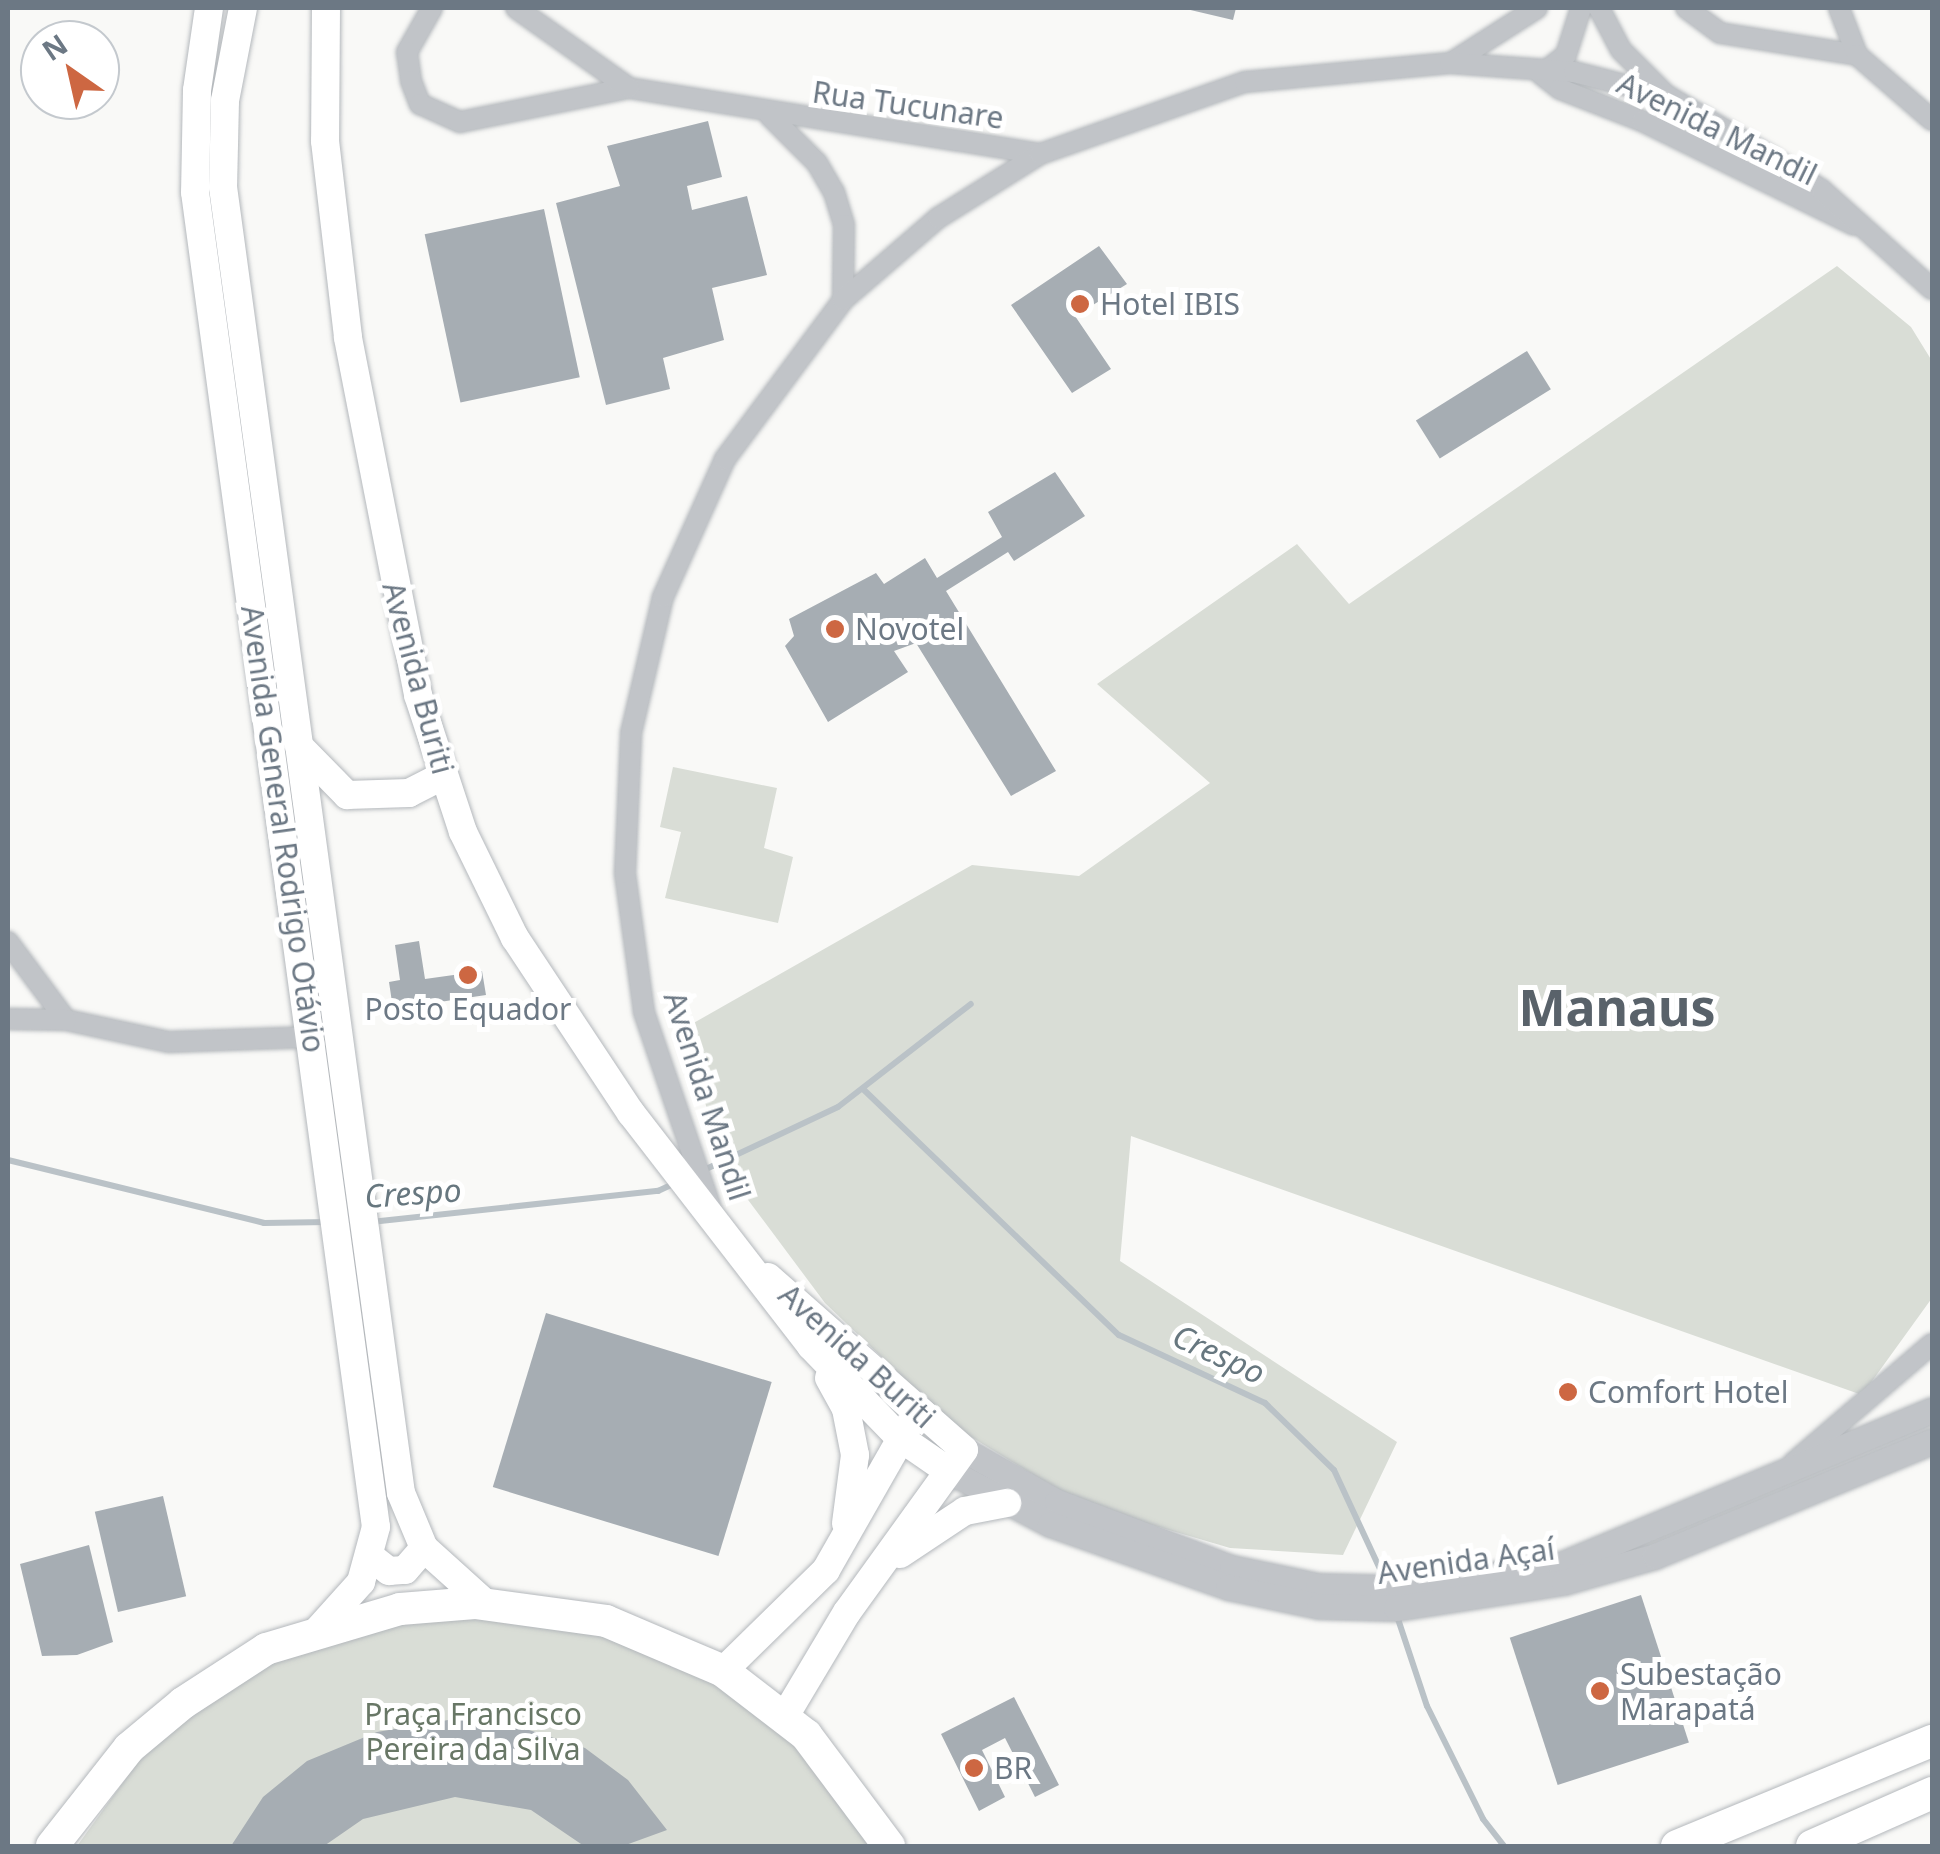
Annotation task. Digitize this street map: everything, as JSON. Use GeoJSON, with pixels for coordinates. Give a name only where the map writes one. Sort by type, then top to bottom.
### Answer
{"type":"FeatureCollection","features":[{"type":"Feature","properties":{"kind":"main road","name":"Avenida General Rodrigo Otávio"},"geometry":{"type":"LineString","coordinates":[[209,8],[197,90],[195,192],[313,1037],[346,1334],[376,1526],[371,1557],[361,1582],[316,1631]]}},
{"type":"Feature","properties":{"kind":"main road"},"geometry":{"type":"LineString","coordinates":[[228,8],[234,49]]}},
{"type":"Feature","properties":{"kind":"main road","name":"Avenida General Rodrigo Otávio"},"geometry":{"type":"LineString","coordinates":[[243,8],[234,49],[223,186],[401,1493],[424,1548],[485,1603]]}},
{"type":"Feature","properties":{"kind":"main road","name":"Avenida Buriti"},"geometry":{"type":"LineString","coordinates":[[326,8],[332,239],[384,544],[443,776],[515,938],[558,1009],[719,1229],[811,1346],[900,1437],[956,1460]]}},
{"type":"Feature","properties":{"kind":"main road"},"geometry":{"type":"LineString","coordinates":[[299,746],[348,795],[409,793],[443,776]]}},
{"type":"Feature","properties":{"kind":"main road","name":"Avenida Buriti"},"geometry":{"type":"LineString","coordinates":[[748,1263],[811,1311],[919,1413],[956,1460]]}},
{"type":"Feature","properties":{"kind":"main road"},"geometry":{"type":"LineString","coordinates":[[811,1346],[846,1409],[856,1455],[855,1489],[839,1550]]}},
{"type":"Feature","properties":{"kind":"main road"},"geometry":{"type":"LineString","coordinates":[[723,1671],[785,1615],[839,1550],[900,1437],[919,1413]]}},
{"type":"Feature","properties":{"kind":"main road"},"geometry":{"type":"LineString","coordinates":[[785,1716],[874,1573],[956,1460]]}},
{"type":"Feature","properties":{"kind":"main road"},"geometry":{"type":"LineString","coordinates":[[874,1573],[938,1525],[986,1504],[1007,1503]]}},
{"type":"Feature","properties":{"kind":"main road"},"geometry":{"type":"LineString","coordinates":[[371,1557],[390,1571],[405,1570],[424,1548]]}},
{"type":"Feature","properties":{"kind":"main road"},"geometry":{"type":"LineString","coordinates":[[52,1846],[129,1748],[182,1702],[266,1649],[400,1609],[485,1603],[606,1620],[723,1671],[785,1716],[889,1846]]}},
{"type":"Feature","properties":{"kind":"main road"},"geometry":{"type":"LineString","coordinates":[[1677,1846],[1932,1741]]}},
{"type":"Feature","properties":{"kind":"main road"},"geometry":{"type":"LineString","coordinates":[[1812,1846],[1932,1793]]}},
{"type":"Feature","properties":{"kind":"street","name":"Rua Tucunare"},"geometry":{"type":"LineString","coordinates":[[432,8],[407,52],[420,104],[440,116],[486,120],[629,88],[768,115],[1040,154]]}},
{"type":"Feature","properties":{"kind":"street","name":"Rua Tucunare"},"geometry":{"type":"LineString","coordinates":[[516,8],[629,88]]}},
{"type":"Feature","properties":{"kind":"street"},"geometry":{"type":"LineString","coordinates":[[1450,64],[1537,8]]}},
{"type":"Feature","properties":{"kind":"street"},"geometry":{"type":"LineString","coordinates":[[1542,74],[1566,55],[1581,8]]}},
{"type":"Feature","properties":{"kind":"street"},"geometry":{"type":"LineString","coordinates":[[1599,8],[1620,50],[1668,96]]}},
{"type":"Feature","properties":{"kind":"street"},"geometry":{"type":"LineString","coordinates":[[1686,8],[1720,33],[1857,55]]}},
{"type":"Feature","properties":{"kind":"street"},"geometry":{"type":"LineString","coordinates":[[1838,8],[1857,55],[1932,120]]}},
{"type":"Feature","properties":{"kind":"street","name":"Avenida Mandil"},"geometry":{"type":"LineString","coordinates":[[719,1229],[644,1012],[625,873],[631,733],[663,597],[693,523],[762,402],[843,300],[938,218],[1040,154],[1245,82],[1450,64],[1542,74],[1574,72],[1668,96],[1784,165],[1870,231],[1932,290]]}},
{"type":"Feature","properties":{"kind":"street","name":"Avenida Mandil"},"geometry":{"type":"LineString","coordinates":[[1542,74],[1560,89],[1642,121],[1870,231]]}},
{"type":"Feature","properties":{"kind":"street","name":"Rua Tucunare"},"geometry":{"type":"LineString","coordinates":[[768,115],[817,163],[834,192],[844,224],[843,300]]}},
{"type":"Feature","properties":{"kind":"street"},"geometry":{"type":"LineString","coordinates":[[8,942],[66,1020]]}},
{"type":"Feature","properties":{"kind":"street"},"geometry":{"type":"LineString","coordinates":[[8,1020],[66,1020],[169,1042],[313,1037]]}},
{"type":"Feature","properties":{"kind":"street"},"geometry":{"type":"LineString","coordinates":[[1768,1483],[1932,1344]]}},
{"type":"Feature","properties":{"kind":"street","name":"Avenida Açaí"},"geometry":{"type":"LineString","coordinates":[[956,1460],[1232,1568],[1318,1586],[1400,1588],[1560,1566],[1768,1483],[1932,1410]]}},
{"type":"Feature","properties":{"kind":"street","name":"Avenida Açaí"},"geometry":{"type":"LineString","coordinates":[[956,1460],[1007,1503],[1228,1587],[1319,1606],[1396,1608],[1564,1582],[1655,1556],[1932,1442]]}},
{"type":"Feature","properties":{"kind":"green space"},"geometry":{"type":"Polygon","coordinates":[[[1837,266],[1911,327],[1932,361],[1932,1298],[1862,1395],[1131,1136],[1120,1261],[1397,1442],[1343,1555],[1230,1548],[1081,1504],[955,1427],[825,1303],[725,1169],[683,1029],[972,865],[1079,876],[1210,783],[1097,684],[1297,544],[1349,604],[1837,266]]]}},
{"type":"Feature","properties":{"kind":"green space"},"geometry":{"type":"Polygon","coordinates":[[[673,767],[777,788],[764,848],[793,857],[778,923],[665,898],[681,832],[660,827],[673,767]]]}},
{"type":"Feature","properties":{"kind":"green space","name":"Praça Francisco Pereira da Silva"},"geometry":{"type":"Polygon","coordinates":[[[507,1616],[588,1629],[665,1657],[736,1697],[799,1750],[869,1846],[77,1846],[137,1763],[198,1708],[268,1664],[425,1618],[507,1616]]]}},
{"type":"Feature","properties":{"kind":"building"},"geometry":{"type":"Polygon","coordinates":[[[1182,8],[1236,8],[1233,20],[1182,8]]]}},
{"type":"Feature","properties":{"kind":"building"},"geometry":{"type":"Polygon","coordinates":[[[708,121],[722,177],[687,186],[692,210],[747,196],[767,275],[712,288],[724,340],[663,358],[670,389],[606,405],[556,203],[620,186],[607,146],[708,121]]]}},
{"type":"Feature","properties":{"kind":"building"},"geometry":{"type":"Polygon","coordinates":[[[544,209],[580,377],[460,403],[425,234],[544,209]]]}},
{"type":"Feature","properties":{"kind":"building"},"geometry":{"type":"Polygon","coordinates":[[[1099,246],[1127,284],[1075,316],[1111,369],[1072,393],[1011,305],[1099,246]]]}},
{"type":"Feature","properties":{"kind":"building"},"geometry":{"type":"Polygon","coordinates":[[[1527,351],[1551,389],[1440,459],[1416,420],[1527,351]]]}},
{"type":"Feature","properties":{"kind":"building"},"geometry":{"type":"Polygon","coordinates":[[[1055,472],[1085,516],[1014,561],[1008,552],[946,591],[1056,771],[1011,796],[916,643],[894,651],[908,672],[828,722],[785,646],[794,636],[789,619],[876,573],[884,584],[925,558],[937,578],[1002,537],[988,512],[1055,472]]]}},
{"type":"Feature","properties":{"kind":"building","name":"Posto Equador"},"geometry":{"type":"Polygon","coordinates":[[[419,941],[425,979],[482,971],[486,995],[393,1009],[389,982],[400,980],[395,945],[419,941]]]}},
{"type":"Feature","properties":{"kind":"building"},"geometry":{"type":"Polygon","coordinates":[[[546,1313],[772,1382],[718,1556],[493,1487],[546,1313]]]}},
{"type":"Feature","properties":{"kind":"building"},"geometry":{"type":"Polygon","coordinates":[[[163,1496],[186,1596],[118,1612],[95,1512],[163,1496]]]}},
{"type":"Feature","properties":{"kind":"building"},"geometry":{"type":"Polygon","coordinates":[[[89,1545],[113,1642],[77,1655],[42,1656],[20,1564],[89,1545]]]}},
{"type":"Feature","properties":{"kind":"building","name":"Subestação Marapatá"},"geometry":{"type":"Polygon","coordinates":[[[1641,1595],[1689,1742],[1558,1785],[1510,1638],[1641,1595]]]}},
{"type":"Feature","properties":{"kind":"building","name":"BR"},"geometry":{"type":"Polygon","coordinates":[[[1014,1697],[1059,1785],[1035,1797],[1005,1738],[982,1750],[1005,1797],[979,1811],[941,1734],[1014,1697]]]}},
{"type":"Feature","properties":{"kind":"building"},"geometry":{"type":"Polygon","coordinates":[[[454,1719],[507,1723],[585,1748],[628,1780],[667,1830],[623,1846],[584,1846],[531,1810],[455,1797],[363,1819],[324,1846],[231,1846],[263,1797],[307,1761],[377,1732],[454,1719]]]}},
{"type":"Feature","properties":{"kind":"waterway","name":"Crespo"},"geometry":{"type":"LineString","coordinates":[[704,1170],[838,1107],[971,1004]]}},
{"type":"Feature","properties":{"kind":"waterway","name":"Crespo"},"geometry":{"type":"LineString","coordinates":[[863,1089],[1119,1335],[1265,1403],[1334,1470],[1386,1582]]}},
{"type":"Feature","properties":{"kind":"waterway","name":"Crespo"},"geometry":{"type":"LineString","coordinates":[[8,1160],[264,1223],[328,1222]]}},
{"type":"Feature","properties":{"kind":"waterway","name":"Crespo"},"geometry":{"type":"LineString","coordinates":[[371,1222],[658,1191],[675,1183]]}},
{"type":"Feature","properties":{"kind":"waterway","name":"Crespo"},"geometry":{"type":"LineString","coordinates":[[1396,1613],[1427,1706],[1483,1819],[1504,1846]]}},
{"type":"Feature","properties":{"kind":"place","name":"Hotel IBIS"},"geometry":{"type":"Point","coordinates":[1080,304]}},
{"type":"Feature","properties":{"kind":"place","name":"Novotel"},"geometry":{"type":"Point","coordinates":[835,629]}},
{"type":"Feature","properties":{"kind":"place","name":"Posto Equador"},"geometry":{"type":"Point","coordinates":[468,975]}},
{"type":"Feature","properties":{"kind":"place","name":"Comfort Hotel"},"geometry":{"type":"Point","coordinates":[1568,1392]}},
{"type":"Feature","properties":{"kind":"place","name":"Subestação Marapatá"},"geometry":{"type":"Point","coordinates":[1600,1691]}},
{"type":"Feature","properties":{"kind":"place","name":"BR"},"geometry":{"type":"Point","coordinates":[974,1768]}},
{"type":"Feature","properties":{"kind":"district","name":"Manaus"},"geometry":{"type":"Point","coordinates":[1617,1008]}}]}
